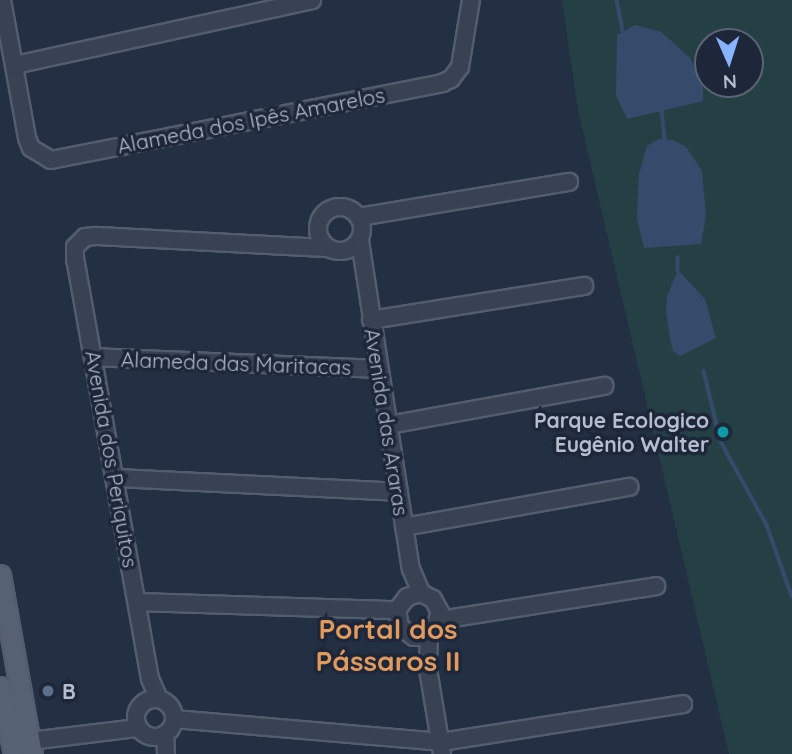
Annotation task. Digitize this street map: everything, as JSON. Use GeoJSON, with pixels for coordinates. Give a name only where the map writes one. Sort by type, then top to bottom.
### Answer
{"type":"FeatureCollection","features":[{"type":"Feature","properties":{"kind":"main road"},"geometry":{"type":"LineString","coordinates":[[0,575],[31,748]]}},
{"type":"Feature","properties":{"kind":"main road"},"geometry":{"type":"LineString","coordinates":[[0,687],[4,725],[14,754]]}},
{"type":"Feature","properties":{"kind":"street"},"geometry":{"type":"LineString","coordinates":[[2,0],[15,65],[306,1]]}},
{"type":"Feature","properties":{"kind":"street","name":"Alameda dos Ipês Amarelos"},"geometry":{"type":"LineString","coordinates":[[15,65],[31,148],[51,160],[451,79],[460,67],[464,52],[466,1]]}},
{"type":"Feature","properties":{"kind":"street"},"geometry":{"type":"LineString","coordinates":[[359,217],[569,182]]}},
{"type":"Feature","properties":{"kind":"street"},"geometry":{"type":"LineString","coordinates":[[344,251],[360,241],[362,225],[359,217],[344,207],[327,210],[321,216],[317,233],[327,247],[344,251],[365,274]]}},
{"type":"Feature","properties":{"kind":"street","name":"Avenida dos Periquitos"},"geometry":{"type":"LineString","coordinates":[[159,754],[157,729],[172,709],[153,700],[138,602],[75,260],[75,247],[80,240],[96,236],[327,247]]}},
{"type":"Feature","properties":{"kind":"street","name":"Avenida das Araras"},"geometry":{"type":"LineString","coordinates":[[360,241],[414,595]]}},
{"type":"Feature","properties":{"kind":"street"},"geometry":{"type":"LineString","coordinates":[[371,320],[584,286]]}},
{"type":"Feature","properties":{"kind":"street","name":"Alameda das Maritacas"},"geometry":{"type":"LineString","coordinates":[[93,357],[379,369]]}},
{"type":"Feature","properties":{"kind":"street"},"geometry":{"type":"LineString","coordinates":[[389,425],[604,386]]}},
{"type":"Feature","properties":{"kind":"street"},"geometry":{"type":"LineString","coordinates":[[115,478],[399,492]]}},
{"type":"Feature","properties":{"kind":"street"},"geometry":{"type":"LineString","coordinates":[[404,527],[629,487]]}},
{"type":"Feature","properties":{"kind":"street"},"geometry":{"type":"LineString","coordinates":[[422,635],[440,620],[656,586]]}},
{"type":"Feature","properties":{"kind":"street"},"geometry":{"type":"LineString","coordinates":[[138,602],[397,610],[414,595],[438,605],[440,620]]}},
{"type":"Feature","properties":{"kind":"street"},"geometry":{"type":"LineString","coordinates":[[397,610],[400,627],[422,635]]}},
{"type":"Feature","properties":{"kind":"street"},"geometry":{"type":"LineString","coordinates":[[422,635],[442,748]]}},
{"type":"Feature","properties":{"kind":"street"},"geometry":{"type":"LineString","coordinates":[[153,700],[136,715],[157,729],[166,754]]}},
{"type":"Feature","properties":{"kind":"street"},"geometry":{"type":"LineString","coordinates":[[31,748],[157,729],[442,748],[683,704]]}},
{"type":"Feature","properties":{"kind":"green space","name":"Parque Ecologico Eugênio Walter"},"geometry":{"type":"Polygon","coordinates":[[[562,0],[792,0],[792,754],[729,754],[578,110],[562,0]]]}},
{"type":"Feature","properties":{"kind":"water"},"geometry":{"type":"Polygon","coordinates":[[[635,25],[661,32],[690,58],[694,66],[694,98],[703,98],[703,101],[627,119],[616,95],[617,35],[635,25]]]}},
{"type":"Feature","properties":{"kind":"water"},"geometry":{"type":"Polygon","coordinates":[[[659,139],[673,140],[686,147],[702,171],[706,215],[701,244],[644,248],[637,218],[639,174],[647,146],[659,139]]]}},
{"type":"Feature","properties":{"kind":"water"},"geometry":{"type":"Polygon","coordinates":[[[678,270],[705,299],[716,338],[680,356],[673,351],[666,310],[667,296],[678,270]]]}},
{"type":"Feature","properties":{"kind":"waterway"},"geometry":{"type":"LineString","coordinates":[[617,0],[623,30]]}},
{"type":"Feature","properties":{"kind":"waterway"},"geometry":{"type":"LineString","coordinates":[[662,110],[665,139]]}},
{"type":"Feature","properties":{"kind":"waterway"},"geometry":{"type":"LineString","coordinates":[[678,257],[678,270]]}},
{"type":"Feature","properties":{"kind":"waterway"},"geometry":{"type":"LineString","coordinates":[[704,371],[721,442],[767,525],[792,596]]}},
{"type":"Feature","properties":{"kind":"place","name":"Parque Ecologico Eugênio Walter"},"geometry":{"type":"Point","coordinates":[723,432]}},
{"type":"Feature","properties":{"kind":"place","name":"B"},"geometry":{"type":"Point","coordinates":[48,691]}},
{"type":"Feature","properties":{"kind":"district","name":"Portal dos Pássaros II"},"geometry":{"type":"Point","coordinates":[388,645]}}]}
